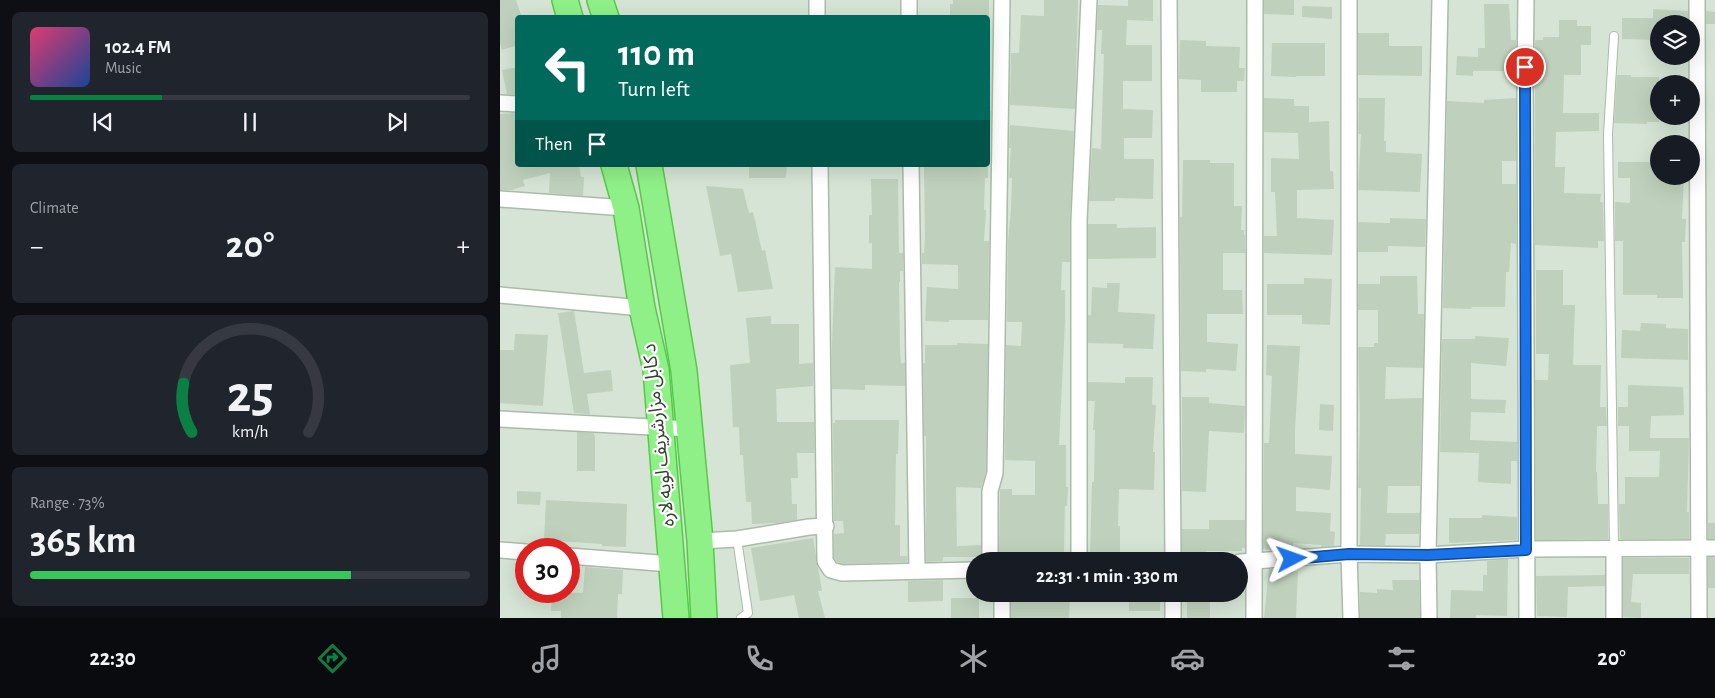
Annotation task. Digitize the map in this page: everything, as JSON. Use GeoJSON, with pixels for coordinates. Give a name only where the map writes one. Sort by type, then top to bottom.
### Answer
{"type":"FeatureCollection","features":[{"type":"Feature","properties":{"kind":"highway"},"geometry":{"type":"LineString","coordinates":[[565,0],[569,15]]}},
{"type":"Feature","properties":{"kind":"highway"},"geometry":{"type":"LineString","coordinates":[[600,0],[605,15]]}},
{"type":"Feature","properties":{"kind":"highway","name":"د کابل مزارشریف لویه لاره"},"geometry":{"type":"LineString","coordinates":[[615,167],[626,208],[642,308],[656,370],[676,618]]}},
{"type":"Feature","properties":{"kind":"highway","name":"د کابل مزارشریف لویه لاره"},"geometry":{"type":"LineString","coordinates":[[649,167],[684,371],[700,541],[704,618]]}},
{"type":"Feature","properties":{"kind":"street"},"geometry":{"type":"LineString","coordinates":[[817,0],[817,15]]}},
{"type":"Feature","properties":{"kind":"street"},"geometry":{"type":"LineString","coordinates":[[909,0],[909,15]]}},
{"type":"Feature","properties":{"kind":"street"},"geometry":{"type":"LineString","coordinates":[[990,552],[990,491],[995,473],[1002,0]]}},
{"type":"Feature","properties":{"kind":"street"},"geometry":{"type":"LineString","coordinates":[[1078,552],[1079,221],[1088,0]]}},
{"type":"Feature","properties":{"kind":"street"},"geometry":{"type":"LineString","coordinates":[[1169,0],[1173,552]]}},
{"type":"Feature","properties":{"kind":"street"},"geometry":{"type":"LineString","coordinates":[[1247,552],[1254,0]]}},
{"type":"Feature","properties":{"kind":"street"},"geometry":{"type":"LineString","coordinates":[[1349,0],[1349,554],[1351,618]]}},
{"type":"Feature","properties":{"kind":"street"},"geometry":{"type":"LineString","coordinates":[[1429,618],[1428,555],[1440,0]]}},
{"type":"Feature","properties":{"kind":"street"},"geometry":{"type":"LineString","coordinates":[[1526,0],[1527,618]]}},
{"type":"Feature","properties":{"kind":"street"},"geometry":{"type":"LineString","coordinates":[[1697,0],[1699,618]]}},
{"type":"Feature","properties":{"kind":"street"},"geometry":{"type":"LineString","coordinates":[[500,103],[515,104]]}},
{"type":"Feature","properties":{"kind":"street"},"geometry":{"type":"LineString","coordinates":[[820,167],[825,561],[832,570],[842,573],[966,570]]}},
{"type":"Feature","properties":{"kind":"street"},"geometry":{"type":"LineString","coordinates":[[911,167],[917,571]]}},
{"type":"Feature","properties":{"kind":"street"},"geometry":{"type":"LineString","coordinates":[[500,198],[626,208]]}},
{"type":"Feature","properties":{"kind":"street"},"geometry":{"type":"LineString","coordinates":[[500,295],[642,308]]}},
{"type":"Feature","properties":{"kind":"street"},"geometry":{"type":"LineString","coordinates":[[500,419],[690,429]]}},
{"type":"Feature","properties":{"kind":"street"},"geometry":{"type":"LineString","coordinates":[[700,541],[737,540],[809,527],[826,526]]}},
{"type":"Feature","properties":{"kind":"street"},"geometry":{"type":"LineString","coordinates":[[1614,548],[1614,618]]}},
{"type":"Feature","properties":{"kind":"street"},"geometry":{"type":"LineString","coordinates":[[1248,562],[1349,554],[1428,555],[1526,550],[1715,548]]}},
{"type":"Feature","properties":{"kind":"street"},"geometry":{"type":"LineString","coordinates":[[500,550],[515,551]]}},
{"type":"Feature","properties":{"kind":"street"},"geometry":{"type":"LineString","coordinates":[[580,557],[671,564]]}},
{"type":"Feature","properties":{"kind":"street"},"geometry":{"type":"LineString","coordinates":[[1248,570],[1254,618]]}},
{"type":"Feature","properties":{"kind":"street"},"geometry":{"type":"LineString","coordinates":[[1002,602],[1002,618]]}},
{"type":"Feature","properties":{"kind":"street"},"geometry":{"type":"LineString","coordinates":[[1173,602],[1173,618]]}},
{"type":"Feature","properties":{"kind":"lane"},"geometry":{"type":"LineString","coordinates":[[1614,36],[1608,134],[1614,548]]}},
{"type":"Feature","properties":{"kind":"lane"},"geometry":{"type":"LineString","coordinates":[[737,540],[748,613],[741,618]]}},
{"type":"Feature","properties":{"kind":"shaded area"},"geometry":{"type":"Polygon","coordinates":[[[500,0],[1715,0],[1715,618],[500,618],[500,0]]]}},
{"type":"Feature","properties":{"kind":"building"},"geometry":{"type":"Polygon","coordinates":[[[500,0],[516,0],[521,15],[515,15],[515,46],[502,50],[500,43],[500,0]]]}},
{"type":"Feature","properties":{"kind":"building"},"geometry":{"type":"Polygon","coordinates":[[[953,0],[989,0],[989,15],[950,15],[950,4],[953,4],[953,0]]]}},
{"type":"Feature","properties":{"kind":"building"},"geometry":{"type":"Polygon","coordinates":[[[1044,0],[1078,0],[1075,109],[1010,105],[1011,53],[1019,53],[1021,15],[1044,16],[1044,0]]]}},
{"type":"Feature","properties":{"kind":"building"},"geometry":{"type":"Polygon","coordinates":[[[1128,0],[1153,0],[1153,21],[1127,20],[1126,45],[1152,45],[1152,81],[1123,81],[1123,109],[1153,110],[1152,138],[1124,138],[1124,159],[1154,159],[1153,199],[1115,198],[1115,201],[1089,201],[1092,148],[1101,149],[1104,54],[1101,54],[1102,30],[1097,30],[1098,5],[1128,6],[1128,0]]]}},
{"type":"Feature","properties":{"kind":"building"},"geometry":{"type":"Polygon","coordinates":[[[1264,0],[1294,0],[1294,15],[1264,14],[1264,0]]]}},
{"type":"Feature","properties":{"kind":"building"},"geometry":{"type":"Polygon","coordinates":[[[1484,4],[1509,4],[1511,40],[1516,40],[1516,71],[1473,71],[1473,76],[1456,75],[1457,56],[1478,57],[1478,48],[1485,48],[1484,4]]]}},
{"type":"Feature","properties":{"kind":"building"},"geometry":{"type":"Polygon","coordinates":[[[1302,6],[1332,7],[1332,19],[1302,17],[1302,6]]]}},
{"type":"Feature","properties":{"kind":"building"},"geometry":{"type":"Polygon","coordinates":[[[1653,9],[1688,11],[1688,15],[1653,15],[1653,9]]]}},
{"type":"Feature","properties":{"kind":"building"},"geometry":{"type":"Polygon","coordinates":[[[1706,11],[1715,12],[1715,24],[1706,24],[1706,11]]]}},
{"type":"Feature","properties":{"kind":"building"},"geometry":{"type":"Polygon","coordinates":[[[1622,18],[1650,18],[1650,40],[1622,39],[1622,18]]]}},
{"type":"Feature","properties":{"kind":"building"},"geometry":{"type":"Polygon","coordinates":[[[1559,20],[1577,20],[1577,26],[1591,26],[1591,45],[1581,45],[1581,75],[1564,75],[1563,113],[1599,113],[1599,131],[1556,132],[1555,167],[1565,167],[1564,193],[1601,194],[1600,202],[1603,202],[1604,241],[1598,241],[1598,248],[1535,245],[1535,40],[1543,40],[1543,37],[1559,37],[1559,20]]]}},
{"type":"Feature","properties":{"kind":"building"},"geometry":{"type":"Polygon","coordinates":[[[1358,33],[1389,33],[1389,46],[1422,46],[1422,76],[1358,75],[1358,33]]]}},
{"type":"Feature","properties":{"kind":"building"},"geometry":{"type":"Polygon","coordinates":[[[1180,40],[1206,41],[1206,46],[1240,47],[1239,68],[1245,68],[1244,81],[1237,81],[1237,92],[1201,92],[1201,80],[1179,79],[1180,40]]]}},
{"type":"Feature","properties":{"kind":"building"},"geometry":{"type":"Polygon","coordinates":[[[1272,43],[1325,43],[1325,76],[1271,76],[1272,43]]]}},
{"type":"Feature","properties":{"kind":"building"},"geometry":{"type":"Polygon","coordinates":[[[515,68],[515,95],[507,94],[502,70],[515,68]]]}},
{"type":"Feature","properties":{"kind":"building"},"geometry":{"type":"Polygon","coordinates":[[[1617,75],[1650,77],[1650,122],[1647,122],[1647,124],[1614,123],[1617,75]]]}},
{"type":"Feature","properties":{"kind":"building"},"geometry":{"type":"Polygon","coordinates":[[[1264,98],[1294,99],[1294,106],[1309,106],[1309,122],[1329,121],[1330,171],[1333,171],[1334,189],[1297,190],[1297,218],[1334,220],[1332,255],[1264,253],[1264,236],[1277,236],[1275,192],[1271,192],[1271,158],[1299,159],[1298,133],[1264,132],[1264,98]]]}},
{"type":"Feature","properties":{"kind":"building"},"geometry":{"type":"Polygon","coordinates":[[[1359,98],[1385,98],[1384,141],[1386,141],[1386,152],[1422,154],[1420,192],[1358,190],[1361,134],[1358,134],[1359,98]]]}},
{"type":"Feature","properties":{"kind":"building"},"geometry":{"type":"Polygon","coordinates":[[[1516,98],[1516,161],[1502,161],[1502,184],[1516,184],[1516,244],[1511,243],[1509,272],[1506,272],[1505,307],[1443,308],[1447,101],[1484,103],[1484,100],[1516,98]]]}},
{"type":"Feature","properties":{"kind":"building"},"geometry":{"type":"Polygon","coordinates":[[[990,111],[991,111],[990,148],[990,111]]]}},
{"type":"Feature","properties":{"kind":"building"},"geometry":{"type":"Polygon","coordinates":[[[515,113],[515,167],[579,167],[581,177],[584,177],[583,196],[549,193],[550,173],[523,180],[525,186],[511,190],[500,190],[500,114],[515,113]]]}},
{"type":"Feature","properties":{"kind":"building"},"geometry":{"type":"Polygon","coordinates":[[[1010,125],[1074,131],[1070,262],[1062,262],[1061,290],[1065,290],[1065,323],[1059,445],[1066,445],[1066,487],[1068,487],[1067,506],[1065,506],[1064,552],[999,552],[1000,489],[1012,489],[1012,495],[1035,495],[1035,461],[1005,460],[1006,345],[1021,346],[1022,322],[1008,322],[1007,320],[1008,241],[1012,178],[1009,178],[1011,148],[1009,148],[1010,125]]]}},
{"type":"Feature","properties":{"kind":"building"},"geometry":{"type":"Polygon","coordinates":[[[1183,160],[1210,160],[1210,163],[1234,163],[1234,206],[1242,206],[1241,230],[1244,230],[1245,235],[1245,253],[1223,253],[1223,290],[1242,290],[1243,314],[1207,314],[1207,342],[1238,344],[1236,371],[1206,369],[1206,372],[1181,371],[1180,217],[1182,217],[1183,160]]]}},
{"type":"Feature","properties":{"kind":"building"},"geometry":{"type":"Polygon","coordinates":[[[1618,162],[1650,162],[1650,185],[1684,185],[1682,219],[1686,219],[1685,242],[1682,242],[1683,298],[1657,298],[1657,295],[1623,295],[1623,241],[1615,241],[1615,202],[1630,203],[1630,178],[1618,178],[1618,162]]]}},
{"type":"Feature","properties":{"kind":"building"},"geometry":{"type":"Polygon","coordinates":[[[749,167],[787,167],[786,178],[749,178],[749,167]]]}},
{"type":"Feature","properties":{"kind":"building"},"geometry":{"type":"Polygon","coordinates":[[[924,167],[988,167],[988,178],[985,178],[984,210],[986,210],[984,241],[989,241],[988,320],[925,321],[927,287],[958,289],[958,265],[922,264],[925,238],[924,167]]]}},
{"type":"Feature","properties":{"kind":"building"},"geometry":{"type":"Polygon","coordinates":[[[871,179],[898,179],[899,253],[903,253],[903,271],[900,271],[899,282],[900,350],[901,363],[905,363],[905,386],[865,385],[865,390],[832,389],[835,267],[872,269],[872,243],[869,243],[869,215],[872,215],[871,179]]]}},
{"type":"Feature","properties":{"kind":"building"},"geometry":{"type":"Polygon","coordinates":[[[706,186],[743,189],[749,213],[753,212],[762,251],[765,250],[773,289],[738,292],[731,254],[720,256],[706,186]]]}},
{"type":"Feature","properties":{"kind":"building"},"geometry":{"type":"Polygon","coordinates":[[[1390,218],[1426,219],[1425,247],[1388,246],[1388,252],[1358,252],[1358,222],[1390,223],[1390,218]]]}},
{"type":"Feature","properties":{"kind":"building"},"geometry":{"type":"Polygon","coordinates":[[[1088,224],[1117,224],[1117,228],[1156,227],[1156,258],[1088,259],[1088,224]]]}},
{"type":"Feature","properties":{"kind":"building"},"geometry":{"type":"Polygon","coordinates":[[[1536,270],[1563,270],[1563,305],[1575,305],[1573,365],[1601,365],[1600,407],[1606,407],[1607,426],[1597,426],[1596,472],[1598,504],[1608,504],[1608,539],[1536,540],[1535,380],[1548,380],[1549,354],[1536,354],[1536,270]]]}},
{"type":"Feature","properties":{"kind":"building"},"geometry":{"type":"Polygon","coordinates":[[[1380,276],[1417,276],[1418,314],[1424,314],[1423,368],[1386,367],[1385,399],[1422,398],[1420,486],[1388,486],[1387,513],[1420,513],[1419,534],[1386,534],[1385,545],[1360,545],[1361,488],[1358,488],[1360,420],[1358,347],[1374,347],[1374,343],[1378,343],[1378,310],[1358,310],[1358,284],[1380,284],[1380,276]]]}},
{"type":"Feature","properties":{"kind":"building"},"geometry":{"type":"Polygon","coordinates":[[[1304,278],[1332,279],[1330,325],[1302,324],[1302,315],[1267,315],[1267,284],[1304,284],[1304,278]]]}},
{"type":"Feature","properties":{"kind":"building"},"geometry":{"type":"Polygon","coordinates":[[[1107,283],[1120,283],[1118,312],[1155,314],[1153,349],[1123,348],[1123,344],[1088,343],[1088,315],[1091,315],[1092,287],[1107,288],[1107,283]]]}},
{"type":"Feature","properties":{"kind":"building"},"geometry":{"type":"Polygon","coordinates":[[[574,311],[584,373],[611,370],[613,391],[587,394],[590,414],[574,413],[558,313],[574,311]]]}},
{"type":"Feature","properties":{"kind":"building"},"geometry":{"type":"Polygon","coordinates":[[[771,316],[771,324],[799,324],[799,364],[813,363],[813,386],[776,389],[777,422],[814,422],[814,453],[797,453],[798,478],[791,478],[792,504],[797,504],[797,520],[752,524],[751,502],[746,502],[743,455],[740,455],[739,427],[733,427],[730,365],[750,363],[746,318],[771,316]]]}},
{"type":"Feature","properties":{"kind":"building"},"geometry":{"type":"Polygon","coordinates":[[[1641,323],[1666,324],[1666,328],[1688,329],[1688,360],[1621,358],[1622,330],[1640,331],[1641,323]]]}},
{"type":"Feature","properties":{"kind":"building"},"geometry":{"type":"Polygon","coordinates":[[[515,334],[548,335],[543,406],[500,403],[500,350],[514,350],[515,334]]]}},
{"type":"Feature","properties":{"kind":"building"},"geometry":{"type":"Polygon","coordinates":[[[1475,336],[1509,338],[1506,366],[1471,363],[1471,399],[1506,400],[1505,413],[1471,412],[1470,440],[1517,442],[1517,461],[1511,461],[1511,484],[1478,482],[1479,453],[1440,452],[1442,339],[1475,339],[1475,336]]]}},
{"type":"Feature","properties":{"kind":"building"},"geometry":{"type":"Polygon","coordinates":[[[957,343],[988,344],[986,472],[981,488],[956,487],[957,546],[981,545],[981,552],[966,552],[966,557],[943,557],[943,561],[926,562],[926,436],[924,436],[923,363],[925,363],[925,345],[957,345],[957,343]]]}},
{"type":"Feature","properties":{"kind":"building"},"geometry":{"type":"Polygon","coordinates":[[[1267,345],[1300,346],[1295,454],[1332,456],[1330,490],[1296,487],[1296,511],[1331,513],[1330,531],[1335,532],[1334,546],[1321,547],[1321,545],[1293,543],[1293,549],[1263,549],[1264,443],[1269,443],[1272,376],[1266,375],[1267,345]]]}},
{"type":"Feature","properties":{"kind":"building"},"geometry":{"type":"Polygon","coordinates":[[[1125,377],[1153,377],[1152,405],[1156,405],[1153,452],[1155,452],[1154,490],[1119,489],[1118,526],[1120,526],[1120,552],[1090,552],[1092,482],[1094,482],[1095,430],[1093,430],[1095,401],[1088,401],[1088,382],[1125,383],[1125,377]]]}},
{"type":"Feature","properties":{"kind":"building"},"geometry":{"type":"Polygon","coordinates":[[[1628,385],[1683,387],[1684,415],[1651,416],[1650,438],[1689,438],[1687,512],[1689,512],[1689,539],[1620,539],[1619,504],[1625,504],[1625,477],[1659,477],[1660,451],[1629,451],[1629,426],[1618,426],[1618,407],[1628,407],[1628,385]]]}},
{"type":"Feature","properties":{"kind":"building"},"geometry":{"type":"Polygon","coordinates":[[[1182,397],[1209,397],[1209,403],[1245,406],[1244,433],[1209,431],[1206,492],[1182,491],[1182,397]]]}},
{"type":"Feature","properties":{"kind":"building"},"geometry":{"type":"Polygon","coordinates":[[[1320,404],[1334,405],[1333,431],[1319,430],[1320,404]]]}},
{"type":"Feature","properties":{"kind":"building"},"geometry":{"type":"Polygon","coordinates":[[[835,420],[899,420],[898,454],[896,454],[895,525],[900,525],[900,556],[907,556],[907,562],[843,564],[837,562],[834,558],[834,534],[844,533],[843,521],[834,521],[833,423],[835,423],[835,420]]]}},
{"type":"Feature","properties":{"kind":"building"},"geometry":{"type":"Polygon","coordinates":[[[577,432],[593,433],[595,436],[595,471],[577,471],[577,432]]]}},
{"type":"Feature","properties":{"kind":"building"},"geometry":{"type":"Polygon","coordinates":[[[517,491],[541,492],[540,505],[517,504],[517,491]]]}},
{"type":"Feature","properties":{"kind":"building"},"geometry":{"type":"Polygon","coordinates":[[[546,500],[627,504],[626,547],[580,542],[580,538],[544,538],[546,500]]]}},
{"type":"Feature","properties":{"kind":"building"},"geometry":{"type":"Polygon","coordinates":[[[1482,515],[1517,517],[1517,540],[1449,543],[1449,518],[1482,518],[1482,515]]]}},
{"type":"Feature","properties":{"kind":"building"},"geometry":{"type":"Polygon","coordinates":[[[1209,520],[1245,520],[1245,548],[1242,548],[1242,551],[1182,552],[1182,529],[1209,529],[1209,520]]]}},
{"type":"Feature","properties":{"kind":"building"},"geometry":{"type":"Polygon","coordinates":[[[1708,523],[1715,523],[1715,539],[1708,539],[1708,523]]]}},
{"type":"Feature","properties":{"kind":"building"},"geometry":{"type":"Polygon","coordinates":[[[813,538],[822,591],[818,591],[825,618],[799,618],[794,595],[760,601],[751,548],[813,538]]]}},
{"type":"Feature","properties":{"kind":"building"},"geometry":{"type":"Polygon","coordinates":[[[1708,557],[1715,557],[1715,588],[1708,588],[1708,557]]]}},
{"type":"Feature","properties":{"kind":"building"},"geometry":{"type":"Polygon","coordinates":[[[1623,558],[1689,558],[1689,574],[1633,574],[1631,602],[1641,603],[1641,618],[1623,617],[1623,558]]]}},
{"type":"Feature","properties":{"kind":"building"},"geometry":{"type":"Polygon","coordinates":[[[1508,559],[1507,616],[1476,615],[1476,618],[1450,618],[1451,590],[1483,591],[1483,575],[1487,575],[1487,561],[1508,559]]]}},
{"type":"Feature","properties":{"kind":"building"},"geometry":{"type":"Polygon","coordinates":[[[585,567],[623,570],[622,594],[618,594],[617,618],[561,618],[561,611],[551,611],[551,603],[580,603],[580,593],[583,593],[585,567]]]}},
{"type":"Feature","properties":{"kind":"building"},"geometry":{"type":"Polygon","coordinates":[[[1292,568],[1292,571],[1298,572],[1296,618],[1264,618],[1269,569],[1292,568]]]}},
{"type":"Feature","properties":{"kind":"building"},"geometry":{"type":"Polygon","coordinates":[[[1605,575],[1605,586],[1568,587],[1567,617],[1537,616],[1536,576],[1605,575]]]}},
{"type":"Feature","properties":{"kind":"building"},"geometry":{"type":"Polygon","coordinates":[[[943,580],[943,601],[908,602],[908,581],[943,580]]]}},
{"type":"Feature","properties":{"kind":"building"},"geometry":{"type":"Polygon","coordinates":[[[1392,580],[1419,580],[1420,618],[1360,618],[1360,592],[1377,593],[1377,589],[1393,590],[1392,580]]]}},
{"type":"Feature","properties":{"kind":"building"},"geometry":{"type":"Polygon","coordinates":[[[951,598],[966,598],[966,602],[979,602],[979,618],[951,618],[951,598]]]}},
{"type":"Feature","properties":{"kind":"building"},"geometry":{"type":"Polygon","coordinates":[[[1011,602],[1070,602],[1069,618],[1011,618],[1011,602]]]}},
{"type":"Feature","properties":{"kind":"building"},"geometry":{"type":"Polygon","coordinates":[[[1129,602],[1160,602],[1160,611],[1129,611],[1129,602]]]}},
{"type":"Feature","properties":{"kind":"building"},"geometry":{"type":"Polygon","coordinates":[[[1187,602],[1210,602],[1210,618],[1187,618],[1187,602]]]}},
{"type":"Feature","properties":{"kind":"route"},"geometry":{"type":"LineString","coordinates":[[1292,559],[1349,554],[1428,555],[1526,550],[1525,67]]}}]}
